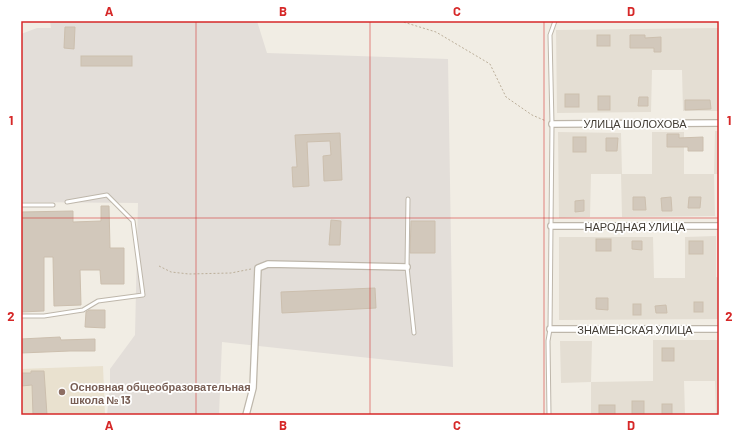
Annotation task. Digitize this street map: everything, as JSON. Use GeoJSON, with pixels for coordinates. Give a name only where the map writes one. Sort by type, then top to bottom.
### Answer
{"type":"FeatureCollection","features":[{"type":"Feature","properties":{"kind":"street","name":"УЛИЦА ШОЛОХОВА"},"geometry":{"type":"LineString","coordinates":[[552,124],[719,123]]}},
{"type":"Feature","properties":{"kind":"street","name":"НАРОДНАЯ УЛИЦА"},"geometry":{"type":"LineString","coordinates":[[551,226],[719,226]]}},
{"type":"Feature","properties":{"kind":"street"},"geometry":{"type":"LineString","coordinates":[[246,415],[253,388],[258,268],[268,264],[407,267]]}},
{"type":"Feature","properties":{"kind":"street","name":"ЗНАМЕНСКАЯ УЛИЦА"},"geometry":{"type":"LineString","coordinates":[[550,329],[719,329]]}},
{"type":"Feature","properties":{"kind":"lane"},"geometry":{"type":"LineString","coordinates":[[549,415],[548,341],[550,329],[552,124],[550,35],[555,21]]}},
{"type":"Feature","properties":{"kind":"lane"},"geometry":{"type":"LineString","coordinates":[[21,316],[44,316],[83,310],[98,301],[143,295],[132,221],[107,195],[67,202]]}},
{"type":"Feature","properties":{"kind":"lane"},"geometry":{"type":"LineString","coordinates":[[408,199],[407,267],[414,333]]}},
{"type":"Feature","properties":{"kind":"lane"},"geometry":{"type":"LineString","coordinates":[[21,205],[53,205]]}},
{"type":"Feature","properties":{"kind":"path"},"geometry":{"type":"LineString","coordinates":[[400,21],[436,32],[490,64],[506,97],[532,115],[552,124]]}},
{"type":"Feature","properties":{"kind":"path"},"geometry":{"type":"LineString","coordinates":[[159,266],[171,272],[189,274],[231,273],[258,268]]}},
{"type":"Feature","properties":{"kind":"shaded area"},"geometry":{"type":"Polygon","coordinates":[[[50,21],[257,21],[267,53],[448,59],[453,367],[222,342],[219,415],[107,415],[110,369],[135,335],[138,203],[21,202],[21,34],[37,28],[51,28],[50,21]]]}},
{"type":"Feature","properties":{"kind":"shaded area"},"geometry":{"type":"Polygon","coordinates":[[[719,28],[719,111],[683,111],[682,70],[652,70],[651,112],[557,113],[556,30],[719,28]]]}},
{"type":"Feature","properties":{"kind":"shaded area"},"geometry":{"type":"Polygon","coordinates":[[[715,131],[719,131],[719,174],[714,174],[715,131]]]}},
{"type":"Feature","properties":{"kind":"shaded area"},"geometry":{"type":"Polygon","coordinates":[[[558,132],[621,133],[622,174],[652,174],[652,132],[684,132],[684,174],[714,174],[715,216],[622,217],[621,174],[591,174],[590,217],[559,218],[558,132]]]}},
{"type":"Feature","properties":{"kind":"shaded area"},"geometry":{"type":"Polygon","coordinates":[[[716,236],[716,277],[719,278],[719,319],[559,320],[559,237],[653,237],[654,278],[685,278],[685,237],[716,236]]]}},
{"type":"Feature","properties":{"kind":"shaded area"},"geometry":{"type":"Polygon","coordinates":[[[653,340],[719,340],[719,415],[716,415],[715,381],[684,381],[685,415],[591,415],[591,382],[653,381],[653,340]]]}},
{"type":"Feature","properties":{"kind":"shaded area"},"geometry":{"type":"Polygon","coordinates":[[[560,341],[592,341],[591,382],[561,383],[560,341]]]}},
{"type":"Feature","properties":{"kind":"shaded area","name":"Основная общеобразовательная школа № 13"},"geometry":{"type":"Polygon","coordinates":[[[103,366],[105,415],[21,415],[21,369],[103,366]]]}},
{"type":"Feature","properties":{"kind":"building"},"geometry":{"type":"Polygon","coordinates":[[[65,27],[75,27],[74,49],[64,48],[65,27]]]}},
{"type":"Feature","properties":{"kind":"building"},"geometry":{"type":"Polygon","coordinates":[[[597,35],[610,35],[610,46],[597,46],[597,35]]]}},
{"type":"Feature","properties":{"kind":"building"},"geometry":{"type":"Polygon","coordinates":[[[630,35],[645,35],[645,38],[661,37],[661,52],[654,52],[654,48],[630,48],[630,35]]]}},
{"type":"Feature","properties":{"kind":"building"},"geometry":{"type":"Polygon","coordinates":[[[81,56],[132,56],[132,66],[81,66],[81,56]]]}},
{"type":"Feature","properties":{"kind":"building"},"geometry":{"type":"Polygon","coordinates":[[[565,94],[579,94],[579,107],[565,107],[565,94]]]}},
{"type":"Feature","properties":{"kind":"building"},"geometry":{"type":"Polygon","coordinates":[[[598,96],[610,96],[610,110],[598,110],[598,96]]]}},
{"type":"Feature","properties":{"kind":"building"},"geometry":{"type":"Polygon","coordinates":[[[639,97],[648,97],[648,106],[638,106],[639,97]]]}},
{"type":"Feature","properties":{"kind":"building"},"geometry":{"type":"Polygon","coordinates":[[[685,100],[710,100],[711,109],[685,110],[685,100]]]}},
{"type":"Feature","properties":{"kind":"building"},"geometry":{"type":"Polygon","coordinates":[[[340,133],[342,180],[324,181],[323,156],[331,155],[330,141],[307,142],[309,186],[293,187],[292,167],[297,167],[295,135],[340,133]]]}},
{"type":"Feature","properties":{"kind":"building"},"geometry":{"type":"Polygon","coordinates":[[[667,134],[679,134],[679,138],[703,137],[703,151],[688,151],[688,147],[667,147],[667,134]]]}},
{"type":"Feature","properties":{"kind":"building"},"geometry":{"type":"Polygon","coordinates":[[[573,137],[586,137],[586,152],[573,152],[573,137]]]}},
{"type":"Feature","properties":{"kind":"building"},"geometry":{"type":"Polygon","coordinates":[[[606,138],[618,138],[617,151],[606,151],[606,138]]]}},
{"type":"Feature","properties":{"kind":"building"},"geometry":{"type":"Polygon","coordinates":[[[633,197],[645,197],[646,210],[633,210],[633,197]]]}},
{"type":"Feature","properties":{"kind":"building"},"geometry":{"type":"Polygon","coordinates":[[[671,197],[672,211],[662,211],[661,198],[671,197]]]}},
{"type":"Feature","properties":{"kind":"building"},"geometry":{"type":"Polygon","coordinates":[[[689,197],[701,197],[700,208],[688,208],[689,197]]]}},
{"type":"Feature","properties":{"kind":"building"},"geometry":{"type":"Polygon","coordinates":[[[584,200],[584,211],[575,212],[575,201],[584,200]]]}},
{"type":"Feature","properties":{"kind":"building"},"geometry":{"type":"Polygon","coordinates":[[[101,206],[109,206],[110,248],[124,248],[124,284],[101,284],[100,270],[80,270],[81,305],[54,306],[53,257],[44,257],[44,311],[21,312],[21,212],[73,211],[73,222],[101,221],[101,206]]]}},
{"type":"Feature","properties":{"kind":"building"},"geometry":{"type":"Polygon","coordinates":[[[331,220],[341,221],[340,245],[329,245],[331,220]]]}},
{"type":"Feature","properties":{"kind":"building"},"geometry":{"type":"Polygon","coordinates":[[[411,221],[435,221],[435,253],[410,253],[411,221]]]}},
{"type":"Feature","properties":{"kind":"building"},"geometry":{"type":"Polygon","coordinates":[[[596,239],[611,239],[611,251],[596,251],[596,239]]]}},
{"type":"Feature","properties":{"kind":"building"},"geometry":{"type":"Polygon","coordinates":[[[632,241],[642,241],[642,250],[632,249],[632,241]]]}},
{"type":"Feature","properties":{"kind":"building"},"geometry":{"type":"Polygon","coordinates":[[[689,241],[703,241],[703,254],[689,254],[689,241]]]}},
{"type":"Feature","properties":{"kind":"building"},"geometry":{"type":"Polygon","coordinates":[[[375,288],[376,308],[282,313],[281,292],[375,288]]]}},
{"type":"Feature","properties":{"kind":"building"},"geometry":{"type":"Polygon","coordinates":[[[596,298],[608,298],[608,310],[596,309],[596,298]]]}},
{"type":"Feature","properties":{"kind":"building"},"geometry":{"type":"Polygon","coordinates":[[[694,302],[703,302],[703,312],[694,312],[694,302]]]}},
{"type":"Feature","properties":{"kind":"building"},"geometry":{"type":"Polygon","coordinates":[[[633,304],[641,304],[641,315],[633,315],[633,304]]]}},
{"type":"Feature","properties":{"kind":"building"},"geometry":{"type":"Polygon","coordinates":[[[666,305],[667,313],[656,313],[655,306],[666,305]]]}},
{"type":"Feature","properties":{"kind":"building"},"geometry":{"type":"Polygon","coordinates":[[[89,310],[105,310],[105,328],[85,327],[86,312],[89,310]]]}},
{"type":"Feature","properties":{"kind":"building"},"geometry":{"type":"Polygon","coordinates":[[[60,337],[61,340],[95,339],[95,351],[21,353],[21,339],[60,337]]]}},
{"type":"Feature","properties":{"kind":"building"},"geometry":{"type":"Polygon","coordinates":[[[662,348],[674,348],[674,361],[662,361],[662,348]]]}},
{"type":"Feature","properties":{"kind":"building"},"geometry":{"type":"Polygon","coordinates":[[[31,371],[44,371],[47,415],[33,415],[32,385],[21,386],[21,373],[31,373],[31,371]]]}},
{"type":"Feature","properties":{"kind":"building"},"geometry":{"type":"Polygon","coordinates":[[[632,401],[644,401],[644,415],[632,415],[632,401]]]}},
{"type":"Feature","properties":{"kind":"building"},"geometry":{"type":"Polygon","coordinates":[[[662,404],[672,404],[672,415],[662,415],[662,404]]]}},
{"type":"Feature","properties":{"kind":"building"},"geometry":{"type":"Polygon","coordinates":[[[599,405],[615,405],[615,415],[599,415],[599,405]]]}},
{"type":"Feature","properties":{"kind":"place","name":"Основная общеобразовательная школа № 13"},"geometry":{"type":"Point","coordinates":[62,392]}}]}
